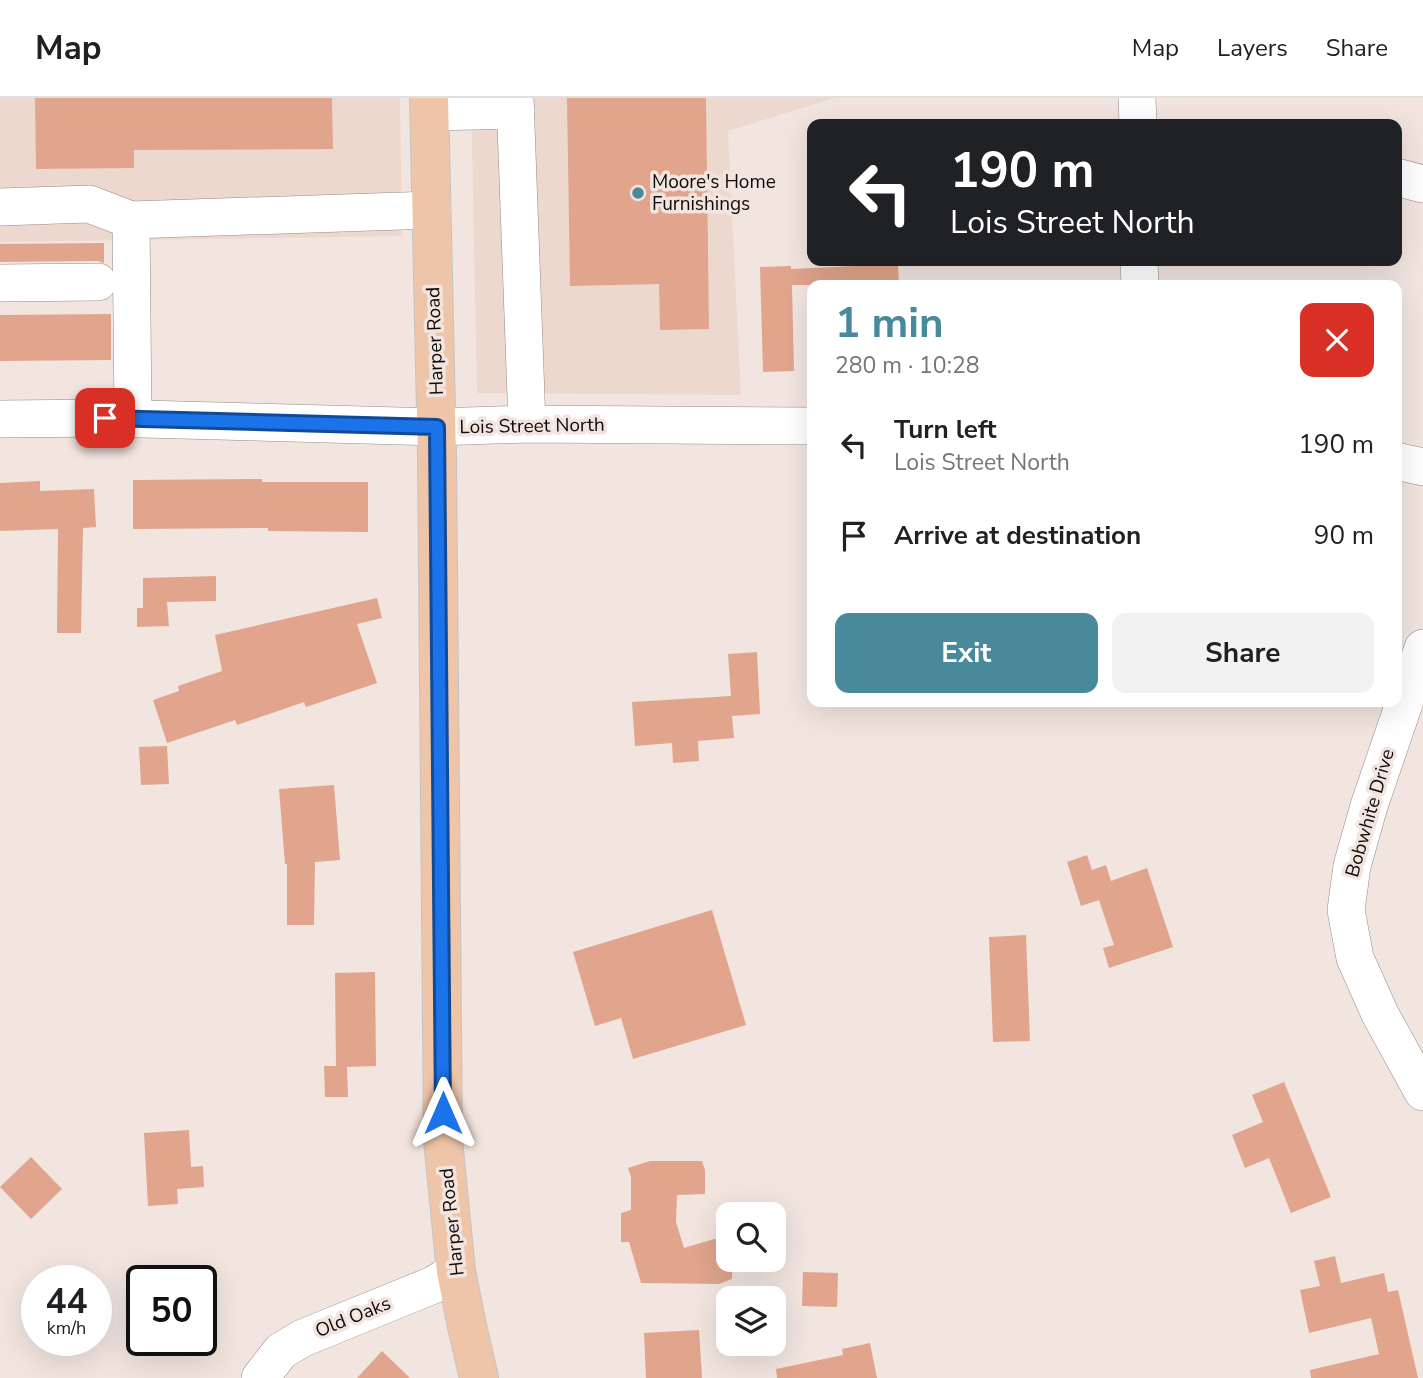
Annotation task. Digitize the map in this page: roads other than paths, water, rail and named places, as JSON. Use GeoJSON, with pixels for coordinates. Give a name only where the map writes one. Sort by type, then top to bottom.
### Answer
{"type":"FeatureCollection","features":[{"type":"Feature","properties":{"kind":"main road","name":"Harper Road"},"geometry":{"type":"LineString","coordinates":[[429,105],[437,427],[443,1140],[457,1271],[479,1378]]}},
{"type":"Feature","properties":{"kind":"street"},"geometry":{"type":"LineString","coordinates":[[1138,98],[1138,119]]}},
{"type":"Feature","properties":{"kind":"street"},"geometry":{"type":"LineString","coordinates":[[429,105],[515,104],[527,424]]}},
{"type":"Feature","properties":{"kind":"street"},"geometry":{"type":"LineString","coordinates":[[1402,179],[1423,184]]}},
{"type":"Feature","properties":{"kind":"street"},"geometry":{"type":"LineString","coordinates":[[0,207],[89,204],[131,220],[432,210]]}},
{"type":"Feature","properties":{"kind":"street"},"geometry":{"type":"LineString","coordinates":[[131,220],[134,418]]}},
{"type":"Feature","properties":{"kind":"street"},"geometry":{"type":"LineString","coordinates":[[0,283],[98,282]]}},
{"type":"Feature","properties":{"kind":"street","name":"Lois Street North"},"geometry":{"type":"LineString","coordinates":[[0,419],[134,418],[437,427],[527,424],[807,426]]}},
{"type":"Feature","properties":{"kind":"street"},"geometry":{"type":"LineString","coordinates":[[1402,462],[1423,467]]}},
{"type":"Feature","properties":{"kind":"street","name":"Bobwhite Drive"},"geometry":{"type":"LineString","coordinates":[[1423,648],[1366,818],[1352,866],[1346,910],[1355,958],[1380,1014],[1423,1092]]}},
{"type":"Feature","properties":{"kind":"street","name":"Old Oaks"},"geometry":{"type":"LineString","coordinates":[[260,1378],[281,1351],[303,1338],[433,1285],[457,1271]]}},
{"type":"Feature","properties":{"kind":"place","name":"Moore's Home Furnishings"},"geometry":{"type":"Point","coordinates":[638,193]}}]}
